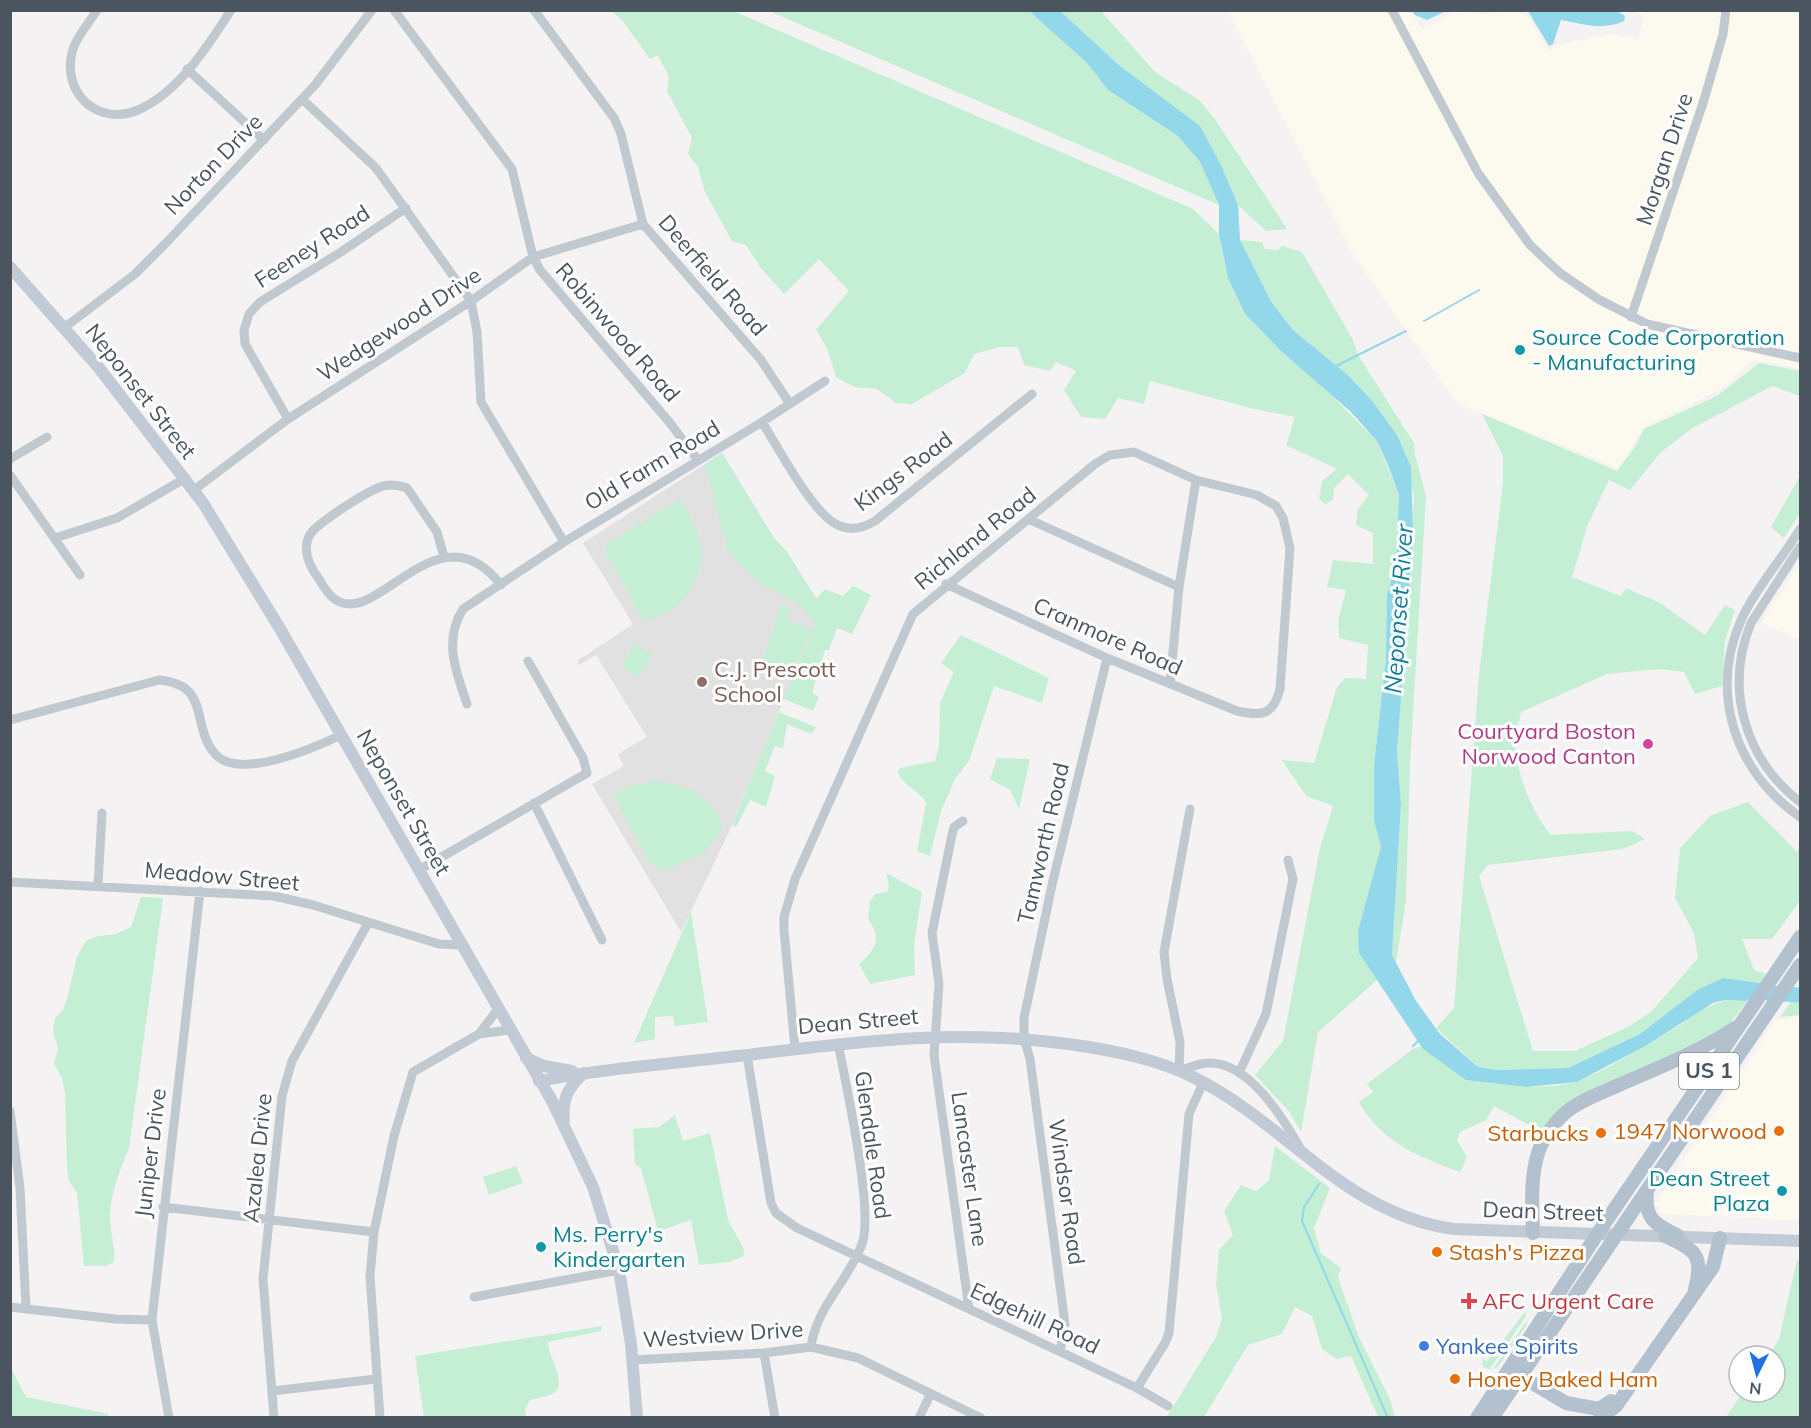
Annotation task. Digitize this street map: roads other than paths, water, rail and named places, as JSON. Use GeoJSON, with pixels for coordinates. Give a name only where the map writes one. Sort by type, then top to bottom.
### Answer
{"type":"FeatureCollection","features":[{"type":"Feature","properties":{"kind":"main road","name":"Neponset Street"},"geometry":{"type":"LineString","coordinates":[[10,267],[64,327],[194,490],[267,608],[564,1124],[593,1187],[619,1270],[633,1360],[637,1418]]}},
{"type":"Feature","properties":{"kind":"main road","name":"US 1"},"geometry":{"type":"LineString","coordinates":[[1477,1418],[1598,1233],[1759,1001],[1800,937]]}},
{"type":"Feature","properties":{"kind":"main road","name":"US 1"},"geometry":{"type":"LineString","coordinates":[[1492,1418],[1800,965]]}},
{"type":"Feature","properties":{"kind":"main road"},"geometry":{"type":"LineString","coordinates":[[1533,1233],[1533,1175],[1539,1152],[1547,1134],[1572,1108],[1716,1041],[1741,1024]]}},
{"type":"Feature","properties":{"kind":"main road","name":"Dean Street"},"geometry":{"type":"LineString","coordinates":[[539,1081],[585,1073],[838,1043],[935,1036],[1024,1038],[1134,1056],[1179,1071],[1238,1103],[1347,1188],[1401,1216],[1454,1229],[1800,1241]]}},
{"type":"Feature","properties":{"kind":"main road"},"geometry":{"type":"LineString","coordinates":[[526,1058],[544,1066],[585,1073]]}},
{"type":"Feature","properties":{"kind":"main road"},"geometry":{"type":"LineString","coordinates":[[564,1124],[566,1094],[571,1084],[585,1073]]}},
{"type":"Feature","properties":{"kind":"main road"},"geometry":{"type":"LineString","coordinates":[[1647,1190],[1645,1207],[1649,1216],[1686,1245],[1700,1264],[1693,1296]]}},
{"type":"Feature","properties":{"kind":"main road"},"geometry":{"type":"LineString","coordinates":[[1600,1418],[1616,1407],[1713,1267],[1720,1238]]}},
{"type":"Feature","properties":{"kind":"main road"},"geometry":{"type":"LineString","coordinates":[[1521,1376],[1566,1403],[1599,1409],[1608,1404],[1637,1377]]}},
{"type":"Feature","properties":{"kind":"street"},"geometry":{"type":"LineString","coordinates":[[97,10],[76,41],[71,57],[72,84],[77,95],[88,106],[99,111],[122,115],[138,110],[160,97],[187,69],[231,10]]}},
{"type":"Feature","properties":{"kind":"street","name":"Norton Drive"},"geometry":{"type":"LineString","coordinates":[[64,327],[135,274],[332,66],[372,10]]}},
{"type":"Feature","properties":{"kind":"street","name":"Robinwood Road"},"geometry":{"type":"LineString","coordinates":[[394,10],[512,169],[533,257],[540,270],[670,423],[697,459]]}},
{"type":"Feature","properties":{"kind":"street","name":"Deerfield Road"},"geometry":{"type":"LineString","coordinates":[[534,10],[614,118],[621,134],[643,224],[760,360],[790,404]]}},
{"type":"Feature","properties":{"kind":"street"},"geometry":{"type":"LineString","coordinates":[[1392,10],[1478,173],[1499,206],[1530,245],[1550,264],[1579,288],[1631,317],[1672,330],[1800,358]]}},
{"type":"Feature","properties":{"kind":"street","name":"Morgan Drive"},"geometry":{"type":"LineString","coordinates":[[1631,317],[1704,100],[1723,34],[1726,10]]}},
{"type":"Feature","properties":{"kind":"street"},"geometry":{"type":"LineString","coordinates":[[187,69],[264,140]]}},
{"type":"Feature","properties":{"kind":"street"},"geometry":{"type":"LineString","coordinates":[[302,99],[376,168],[471,301],[477,332],[481,402],[564,542]]}},
{"type":"Feature","properties":{"kind":"street","name":"Feeney Road"},"geometry":{"type":"LineString","coordinates":[[288,419],[245,344],[244,330],[249,314],[260,302],[406,208]]}},
{"type":"Feature","properties":{"kind":"street","name":"Wedgewood Drive"},"geometry":{"type":"LineString","coordinates":[[194,490],[288,419],[471,301],[533,257],[643,224]]}},
{"type":"Feature","properties":{"kind":"street","name":"Old Farm Road"},"geometry":{"type":"LineString","coordinates":[[467,704],[452,654],[451,641],[456,621],[463,609],[564,542],[697,459],[762,422],[825,381]]}},
{"type":"Feature","properties":{"kind":"street","name":"Kings Road"},"geometry":{"type":"LineString","coordinates":[[762,422],[825,518],[846,528],[864,527],[875,521],[1032,394]]}},
{"type":"Feature","properties":{"kind":"street"},"geometry":{"type":"LineString","coordinates":[[10,459],[47,436]]}},
{"type":"Feature","properties":{"kind":"street","name":"Richland Road"},"geometry":{"type":"LineString","coordinates":[[795,1048],[784,930],[790,894],[913,614],[946,585],[1110,455],[1134,452],[1196,480],[1257,495],[1276,506],[1288,533],[1290,548],[1280,689],[1276,704],[1268,711],[1258,714]]}},
{"type":"Feature","properties":{"kind":"street"},"geometry":{"type":"LineString","coordinates":[[10,475],[80,575]]}},
{"type":"Feature","properties":{"kind":"street"},"geometry":{"type":"LineString","coordinates":[[55,538],[117,518],[184,479]]}},
{"type":"Feature","properties":{"kind":"street"},"geometry":{"type":"LineString","coordinates":[[1170,684],[1179,587],[1196,480]]}},
{"type":"Feature","properties":{"kind":"street"},"geometry":{"type":"LineString","coordinates":[[444,557],[437,532],[407,488],[399,485],[379,487],[322,523],[309,536],[307,545],[307,555],[318,578],[332,598],[349,604],[363,601],[426,563],[444,557],[480,565],[490,571],[501,585]]}},
{"type":"Feature","properties":{"kind":"street"},"geometry":{"type":"LineString","coordinates":[[1028,519],[1179,587]]}},
{"type":"Feature","properties":{"kind":"street"},"geometry":{"type":"LineString","coordinates":[[1800,529],[1743,617],[1731,652],[1727,686],[1734,730],[1754,771],[1769,791],[1800,817]]}},
{"type":"Feature","properties":{"kind":"street"},"geometry":{"type":"LineString","coordinates":[[1800,547],[1751,623],[1746,636],[1739,675],[1741,709],[1754,749],[1778,783],[1800,802]]}},
{"type":"Feature","properties":{"kind":"street","name":"Cranmore Road"},"geometry":{"type":"LineString","coordinates":[[946,585],[1107,658],[1237,711],[1258,714]]}},
{"type":"Feature","properties":{"kind":"street","name":"Tamworth Road"},"geometry":{"type":"LineString","coordinates":[[1024,1038],[1024,1018],[1033,968],[1107,658]]}},
{"type":"Feature","properties":{"kind":"street"},"geometry":{"type":"LineString","coordinates":[[419,870],[587,772],[588,768],[528,661]]}},
{"type":"Feature","properties":{"kind":"street"},"geometry":{"type":"LineString","coordinates":[[10,720],[159,680],[174,681],[189,691],[200,710],[207,739],[215,753],[223,760],[236,764],[272,760],[315,748],[341,735]]}},
{"type":"Feature","properties":{"kind":"street"},"geometry":{"type":"LineString","coordinates":[[534,803],[602,940]]}},
{"type":"Feature","properties":{"kind":"street"},"geometry":{"type":"LineString","coordinates":[[1179,1071],[1180,1042],[1164,952],[1190,809]]}},
{"type":"Feature","properties":{"kind":"street"},"geometry":{"type":"LineString","coordinates":[[98,885],[102,813]]}},
{"type":"Feature","properties":{"kind":"street","name":"Lancaster Lane"},"geometry":{"type":"LineString","coordinates":[[963,821],[954,827],[932,933],[939,984],[934,1055],[969,1309]]}},
{"type":"Feature","properties":{"kind":"street"},"geometry":{"type":"LineString","coordinates":[[1239,1073],[1266,1014],[1293,879],[1288,860]]}},
{"type":"Feature","properties":{"kind":"street","name":"Meadow Street"},"geometry":{"type":"LineString","coordinates":[[10,882],[274,896],[313,905],[439,944],[460,945]]}},
{"type":"Feature","properties":{"kind":"street","name":"Juniper Drive"},"geometry":{"type":"LineString","coordinates":[[169,1418],[153,1338],[152,1320],[200,891]]}},
{"type":"Feature","properties":{"kind":"street","name":"Azalea Drive"},"geometry":{"type":"LineString","coordinates":[[274,1418],[263,1297],[269,1221],[286,1074],[305,1035],[343,972],[368,923]]}},
{"type":"Feature","properties":{"kind":"street"},"geometry":{"type":"LineString","coordinates":[[479,1034],[498,1009]]}},
{"type":"Feature","properties":{"kind":"street"},"geometry":{"type":"LineString","coordinates":[[380,1418],[370,1304],[374,1232],[394,1136],[413,1072],[479,1034],[509,1030]]}},
{"type":"Feature","properties":{"kind":"street","name":"Windsor Road"},"geometry":{"type":"LineString","coordinates":[[1024,1038],[1030,1059],[1065,1324],[1060,1352]]}},
{"type":"Feature","properties":{"kind":"street","name":"Glendale Road"},"geometry":{"type":"LineString","coordinates":[[812,1347],[813,1331],[857,1255],[865,1233],[863,1193],[838,1043]]}},
{"type":"Feature","properties":{"kind":"street","name":"Edgehill Road"},"geometry":{"type":"LineString","coordinates":[[747,1054],[771,1203],[776,1213],[797,1228],[1137,1388],[1168,1406]]}},
{"type":"Feature","properties":{"kind":"street","name":"Dean Street"},"geometry":{"type":"LineString","coordinates":[[1179,1071],[1208,1062],[1239,1073],[1279,1112],[1304,1155]]}},
{"type":"Feature","properties":{"kind":"street"},"geometry":{"type":"LineString","coordinates":[[1137,1388],[1169,1333],[1189,1113],[1203,1083]]}},
{"type":"Feature","properties":{"kind":"street"},"geometry":{"type":"LineString","coordinates":[[10,1112],[20,1188],[26,1308]]}},
{"type":"Feature","properties":{"kind":"street"},"geometry":{"type":"LineString","coordinates":[[163,1207],[374,1232]]}},
{"type":"Feature","properties":{"kind":"street"},"geometry":{"type":"LineString","coordinates":[[474,1297],[619,1270]]}},
{"type":"Feature","properties":{"kind":"street"},"geometry":{"type":"LineString","coordinates":[[10,1307],[115,1319],[152,1320]]}},
{"type":"Feature","properties":{"kind":"street","name":"Westview Drive"},"geometry":{"type":"LineString","coordinates":[[633,1360],[764,1353],[812,1347],[858,1358],[981,1418]]}},
{"type":"Feature","properties":{"kind":"street"},"geometry":{"type":"LineString","coordinates":[[764,1353],[775,1418]]}},
{"type":"Feature","properties":{"kind":"street"},"geometry":{"type":"LineString","coordinates":[[272,1391],[376,1379]]}},
{"type":"Feature","properties":{"kind":"street"},"geometry":{"type":"LineString","coordinates":[[919,1418],[930,1395]]}},
{"type":"Feature","properties":{"kind":"water"},"geometry":{"type":"Polygon","coordinates":[[[1029,11],[1060,11],[1120,66],[1200,126],[1222,167],[1238,205],[1240,240],[1272,303],[1293,330],[1349,376],[1374,403],[1397,435],[1411,467],[1413,532],[1397,752],[1401,804],[1392,955],[1416,1001],[1440,1034],[1478,1067],[1496,1070],[1568,1068],[1640,1034],[1697,990],[1723,978],[1760,983],[1747,1001],[1725,1000],[1713,1003],[1647,1045],[1577,1082],[1526,1087],[1466,1080],[1423,1049],[1359,953],[1358,931],[1381,847],[1374,821],[1374,765],[1386,659],[1387,594],[1396,565],[1399,495],[1388,465],[1377,441],[1351,412],[1282,352],[1245,314],[1228,278],[1219,234],[1219,205],[1200,162],[1178,136],[1108,90],[1087,63],[1029,11]]]}},
{"type":"Feature","properties":{"kind":"water"},"geometry":{"type":"Polygon","coordinates":[[[1412,11],[1446,11],[1427,20],[1415,15],[1412,11]]]}},
{"type":"Feature","properties":{"kind":"water"},"geometry":{"type":"Polygon","coordinates":[[[1528,11],[1617,11],[1625,16],[1624,21],[1608,26],[1585,25],[1561,20],[1553,44],[1549,46],[1528,11]]]}},
{"type":"Feature","properties":{"kind":"waterway"},"geometry":{"type":"LineString","coordinates":[[1424,321],[1479,290]]}},
{"type":"Feature","properties":{"kind":"waterway"},"geometry":{"type":"LineString","coordinates":[[1336,366],[1406,331]]}},
{"type":"Feature","properties":{"kind":"waterway","name":"Neponset River"},"geometry":{"type":"LineString","coordinates":[[1750,992],[1800,995]]}},
{"type":"Feature","properties":{"kind":"waterway"},"geometry":{"type":"LineString","coordinates":[[1413,1046],[1419,1040]]}},
{"type":"Feature","properties":{"kind":"waterway"},"geometry":{"type":"LineString","coordinates":[[1319,1184],[1304,1207],[1302,1221],[1388,1418]]}},
{"type":"Feature","properties":{"kind":"place","name":"Source Code Corporation - Manufacturing"},"geometry":{"type":"Point","coordinates":[1520,350]}},
{"type":"Feature","properties":{"kind":"place","name":"C.J. Prescott School"},"geometry":{"type":"Point","coordinates":[702,682]}},
{"type":"Feature","properties":{"kind":"place","name":"Courtyard Boston Norwood Canton"},"geometry":{"type":"Point","coordinates":[1648,744]}},
{"type":"Feature","properties":{"kind":"place","name":"1947 Norwood"},"geometry":{"type":"Point","coordinates":[1779,1131]}},
{"type":"Feature","properties":{"kind":"place","name":"Starbucks"},"geometry":{"type":"Point","coordinates":[1601,1133]}},
{"type":"Feature","properties":{"kind":"place","name":"Dean Street Plaza"},"geometry":{"type":"Point","coordinates":[1782,1191]}},
{"type":"Feature","properties":{"kind":"place","name":"Ms. Perry's Kindergarten"},"geometry":{"type":"Point","coordinates":[541,1247]}},
{"type":"Feature","properties":{"kind":"place","name":"Stash's Pizza"},"geometry":{"type":"Point","coordinates":[1437,1252]}},
{"type":"Feature","properties":{"kind":"place","name":"AFC Urgent Care"},"geometry":{"type":"Point","coordinates":[1469,1301]}},
{"type":"Feature","properties":{"kind":"place","name":"Yankee Spirits"},"geometry":{"type":"Point","coordinates":[1424,1346]}},
{"type":"Feature","properties":{"kind":"place","name":"Honey Baked Ham"},"geometry":{"type":"Point","coordinates":[1455,1379]}}]}
